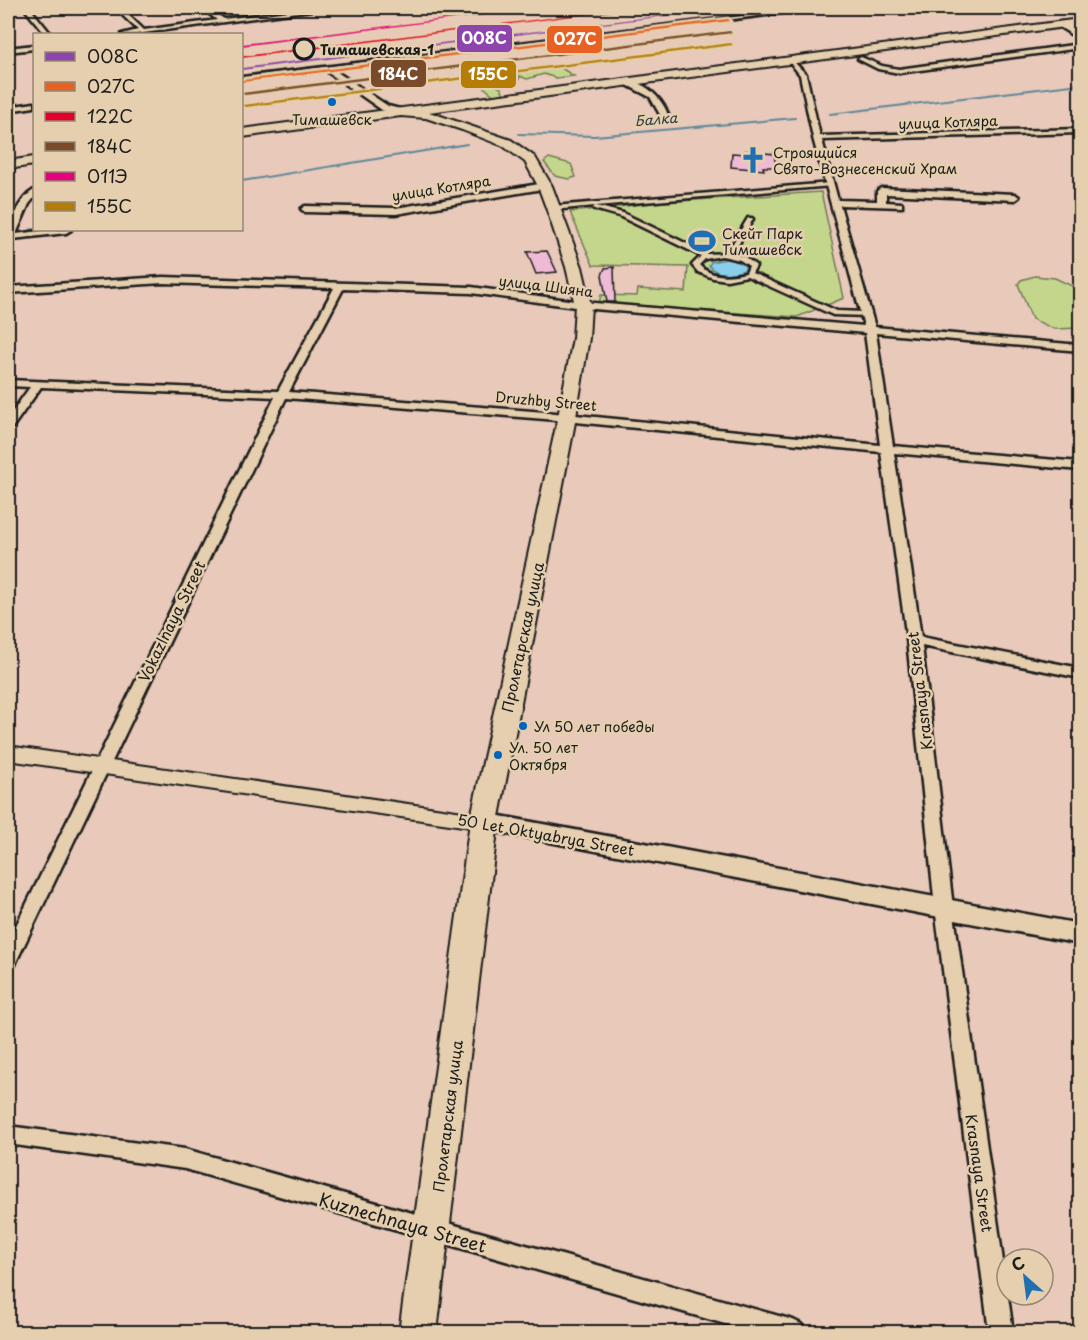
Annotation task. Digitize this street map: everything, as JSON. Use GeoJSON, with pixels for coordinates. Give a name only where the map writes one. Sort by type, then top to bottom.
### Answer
{"type":"FeatureCollection","features":[{"type":"Feature","properties":{"kind":"main road"},"geometry":{"type":"LineString","coordinates":[[468,115],[630,83],[1080,22]]}},
{"type":"Feature","properties":{"kind":"main road"},"geometry":{"type":"LineString","coordinates":[[1061,25],[1071,28],[1080,37]]}},
{"type":"Feature","properties":{"kind":"main road","name":"Пролетарская улица"},"geometry":{"type":"LineString","coordinates":[[243,133],[401,112],[427,115],[468,115],[523,154],[535,167],[551,202],[574,267],[583,305],[581,338],[567,417],[484,822],[433,1231],[418,1332]]}},
{"type":"Feature","properties":{"kind":"main road"},"geometry":{"type":"LineString","coordinates":[[8,165],[33,161]]}},
{"type":"Feature","properties":{"kind":"main road","name":"50 Let Oktyabrya Street"},"geometry":{"type":"LineString","coordinates":[[484,822],[944,906],[1080,934]]}},
{"type":"Feature","properties":{"kind":"street"},"geometry":{"type":"LineString","coordinates":[[27,8],[47,33]]}},
{"type":"Feature","properties":{"kind":"street"},"geometry":{"type":"LineString","coordinates":[[118,8],[143,32]]}},
{"type":"Feature","properties":{"kind":"street"},"geometry":{"type":"LineString","coordinates":[[205,8],[222,21]]}},
{"type":"Feature","properties":{"kind":"street"},"geometry":{"type":"LineString","coordinates":[[134,33],[295,9],[324,8]]}},
{"type":"Feature","properties":{"kind":"street"},"geometry":{"type":"LineString","coordinates":[[243,79],[818,8]]}},
{"type":"Feature","properties":{"kind":"street"},"geometry":{"type":"LineString","coordinates":[[861,59],[880,68],[899,71],[1080,46]]}},
{"type":"Feature","properties":{"kind":"street"},"geometry":{"type":"LineString","coordinates":[[8,51],[33,47]]}},
{"type":"Feature","properties":{"kind":"street","name":"Krasnaya Street"},"geometry":{"type":"LineString","coordinates":[[790,62],[803,74],[817,138],[868,322],[914,640],[944,906],[1002,1332]]}},
{"type":"Feature","properties":{"kind":"street"},"geometry":{"type":"LineString","coordinates":[[328,69],[385,108],[401,112]]}},
{"type":"Feature","properties":{"kind":"street"},"geometry":{"type":"LineString","coordinates":[[630,83],[653,96],[666,118]]}},
{"type":"Feature","properties":{"kind":"street"},"geometry":{"type":"LineString","coordinates":[[8,109],[33,105]]}},
{"type":"Feature","properties":{"kind":"street","name":"улица Котляра"},"geometry":{"type":"LineString","coordinates":[[817,138],[1080,130]]}},
{"type":"Feature","properties":{"kind":"street"},"geometry":{"type":"LineString","coordinates":[[551,202],[830,185]]}},
{"type":"Feature","properties":{"kind":"street"},"geometry":{"type":"LineString","coordinates":[[882,204],[881,191],[1015,197]]}},
{"type":"Feature","properties":{"kind":"street"},"geometry":{"type":"LineString","coordinates":[[9,239],[21,212],[33,194]]}},
{"type":"Feature","properties":{"kind":"street"},"geometry":{"type":"LineString","coordinates":[[551,202],[605,210],[688,250],[708,256]]}},
{"type":"Feature","properties":{"kind":"street","name":"улица Котляра"},"geometry":{"type":"LineString","coordinates":[[305,209],[396,211],[551,202]]}},
{"type":"Feature","properties":{"kind":"street"},"geometry":{"type":"LineString","coordinates":[[834,202],[898,205]]}},
{"type":"Feature","properties":{"kind":"street"},"geometry":{"type":"LineString","coordinates":[[8,214],[21,212]]}},
{"type":"Feature","properties":{"kind":"street"},"geometry":{"type":"LineString","coordinates":[[729,255],[750,219]]}},
{"type":"Feature","properties":{"kind":"street"},"geometry":{"type":"LineString","coordinates":[[9,239],[60,231]]}},
{"type":"Feature","properties":{"kind":"street"},"geometry":{"type":"LineString","coordinates":[[744,275],[753,266],[748,260],[729,255],[708,256],[698,260],[694,265],[699,271],[711,276],[744,275],[836,313],[868,322]]}},
{"type":"Feature","properties":{"kind":"street"},"geometry":{"type":"LineString","coordinates":[[744,275],[846,321],[845,327]]}},
{"type":"Feature","properties":{"kind":"street","name":"улица Шияна"},"geometry":{"type":"LineString","coordinates":[[8,290],[163,280],[471,290],[583,305],[845,327],[868,322],[1080,348]]}},
{"type":"Feature","properties":{"kind":"street","name":"Vokazlnaya Street"},"geometry":{"type":"LineString","coordinates":[[8,960],[282,394],[340,286]]}},
{"type":"Feature","properties":{"kind":"street","name":"Druzhby Street"},"geometry":{"type":"LineString","coordinates":[[8,383],[282,394],[567,417],[886,451],[1080,466]]}},
{"type":"Feature","properties":{"kind":"street"},"geometry":{"type":"LineString","coordinates":[[8,426],[38,384]]}},
{"type":"Feature","properties":{"kind":"street"},"geometry":{"type":"LineString","coordinates":[[914,640],[1080,673]]}},
{"type":"Feature","properties":{"kind":"street","name":"50 Let Oktyabrya Street"},"geometry":{"type":"LineString","coordinates":[[8,753],[484,822]]}},
{"type":"Feature","properties":{"kind":"street","name":"Kuznechnaya Street"},"geometry":{"type":"LineString","coordinates":[[8,1135],[185,1159],[793,1332]]}},
{"type":"Feature","properties":{"kind":"green space"},"geometry":{"type":"Polygon","coordinates":[[[561,68],[574,76],[556,78],[544,74],[527,79],[520,76],[519,79],[495,85],[501,88],[505,96],[496,97],[475,80],[561,68]]]}},
{"type":"Feature","properties":{"kind":"green space"},"geometry":{"type":"Polygon","coordinates":[[[549,158],[571,164],[576,177],[569,179],[555,176],[544,162],[549,158]]]}},
{"type":"Feature","properties":{"kind":"green space"},"geometry":{"type":"Polygon","coordinates":[[[821,192],[844,298],[797,317],[599,304],[601,295],[637,296],[638,289],[686,292],[688,267],[593,265],[570,212],[663,202],[821,192]]]}},
{"type":"Feature","properties":{"kind":"green space"},"geometry":{"type":"Polygon","coordinates":[[[1035,276],[1055,278],[1072,286],[1080,303],[1080,328],[1054,329],[1032,319],[1018,284],[1021,280],[1035,276]]]}},
{"type":"Feature","properties":{"kind":"water"},"geometry":{"type":"Polygon","coordinates":[[[726,259],[743,263],[746,266],[740,272],[726,274],[717,272],[709,266],[711,262],[726,259]]]}},
{"type":"Feature","properties":{"kind":"building","name":"Строящийся Свято-Вознесенский Храм"},"geometry":{"type":"Polygon","coordinates":[[[745,151],[774,154],[776,167],[763,167],[764,170],[731,167],[732,153],[745,154],[745,151]]]}},
{"type":"Feature","properties":{"kind":"building"},"geometry":{"type":"Polygon","coordinates":[[[547,251],[557,272],[536,274],[527,252],[547,251]]]}},
{"type":"Feature","properties":{"kind":"building"},"geometry":{"type":"Polygon","coordinates":[[[614,267],[615,302],[607,302],[602,275],[605,268],[614,267]]]}},
{"type":"Feature","properties":{"kind":"waterway","name":"Балка"},"geometry":{"type":"LineString","coordinates":[[830,114],[1080,84]]}},
{"type":"Feature","properties":{"kind":"waterway","name":"Балка"},"geometry":{"type":"LineString","coordinates":[[519,134],[595,136],[795,118]]}},
{"type":"Feature","properties":{"kind":"waterway","name":"Балка"},"geometry":{"type":"LineString","coordinates":[[243,181],[467,144]]}},
{"type":"Feature","properties":{"kind":"transit line","name":"011Э"},"geometry":{"type":"LineString","coordinates":[[243,45],[539,8]]}},
{"type":"Feature","properties":{"kind":"transit line","name":"122С"},"geometry":{"type":"LineString","coordinates":[[243,57],[635,8]]}},
{"type":"Feature","properties":{"kind":"transit line","name":"008С"},"geometry":{"type":"LineString","coordinates":[[243,69],[727,8]]}},
{"type":"Feature","properties":{"kind":"transit line","name":"027С"},"geometry":{"type":"LineString","coordinates":[[243,81],[728,20]]}},
{"type":"Feature","properties":{"kind":"transit line","name":"184С"},"geometry":{"type":"LineString","coordinates":[[245,93],[730,32]]}},
{"type":"Feature","properties":{"kind":"transit line","name":"155С"},"geometry":{"type":"LineString","coordinates":[[246,105],[731,44]]}},
{"type":"Feature","properties":{"kind":"place","name":"Тимашевская-1"},"geometry":{"type":"Point","coordinates":[304,49]}},
{"type":"Feature","properties":{"kind":"place","name":"Тимашевск"},"geometry":{"type":"Point","coordinates":[332,102]}},
{"type":"Feature","properties":{"kind":"place","name":"Строящийся Свято-Вознесенский Храм"},"geometry":{"type":"Point","coordinates":[753,160]}},
{"type":"Feature","properties":{"kind":"place","name":"Скейт Парк Тимашевск"},"geometry":{"type":"Point","coordinates":[702,241]}},
{"type":"Feature","properties":{"kind":"place","name":"Ул 50 лет победы"},"geometry":{"type":"Point","coordinates":[523,726]}},
{"type":"Feature","properties":{"kind":"place","name":"Ул. 50 лет Октября"},"geometry":{"type":"Point","coordinates":[498,755]}}]}
